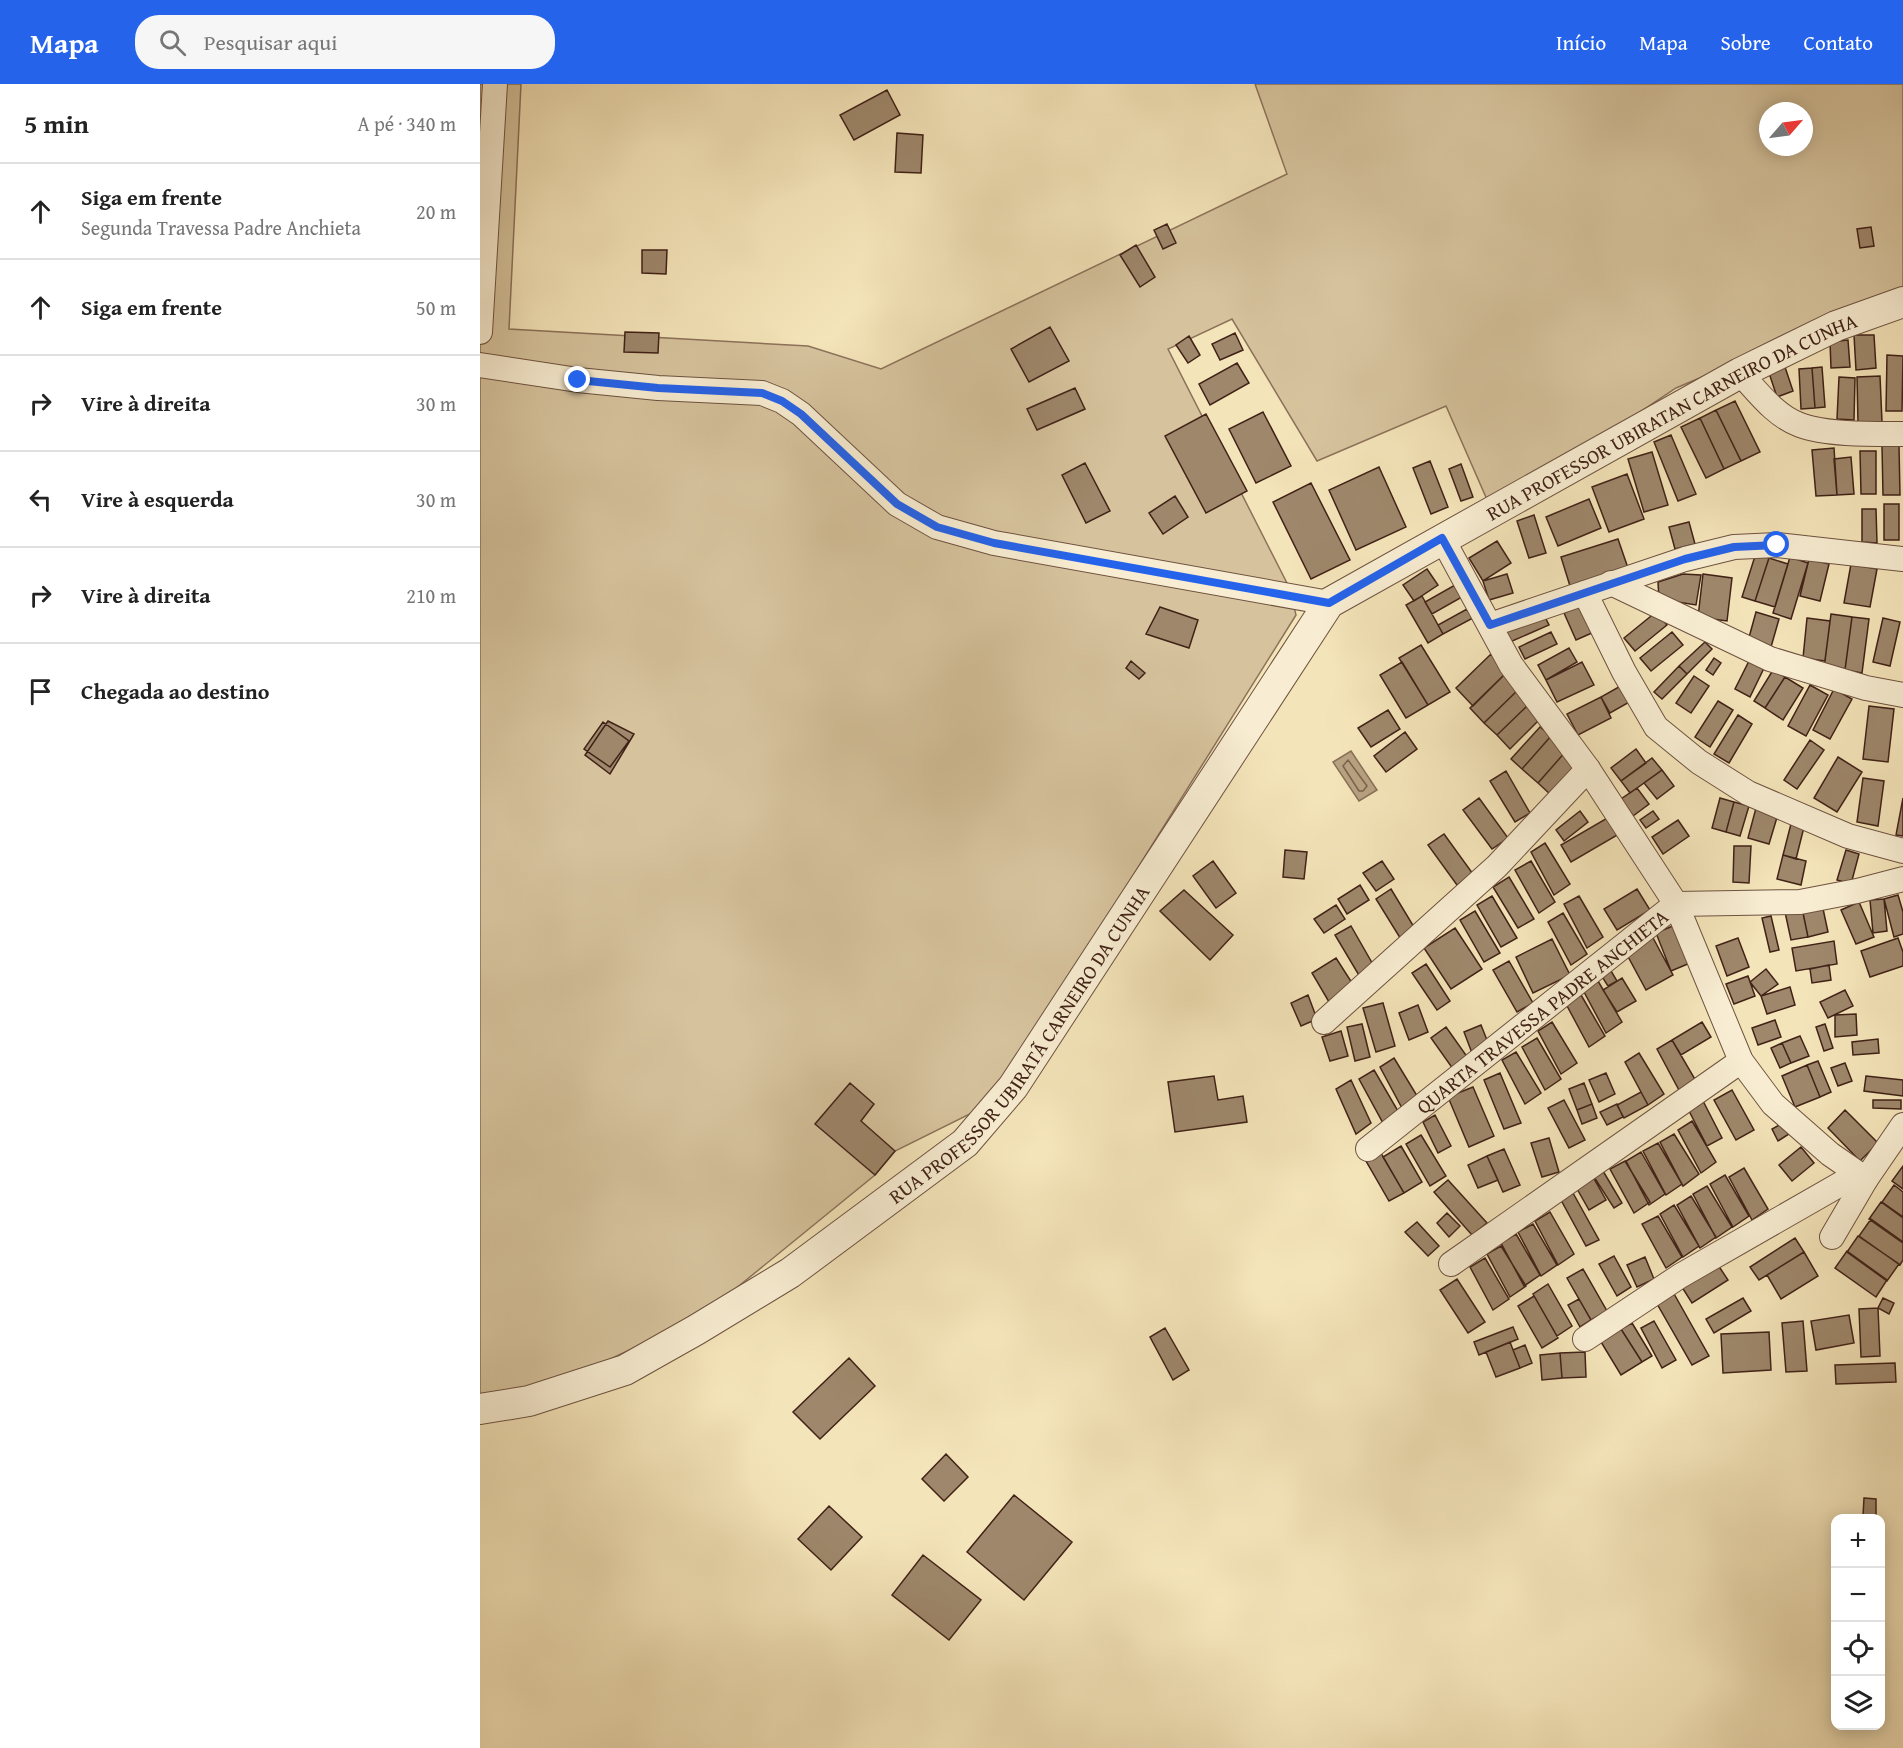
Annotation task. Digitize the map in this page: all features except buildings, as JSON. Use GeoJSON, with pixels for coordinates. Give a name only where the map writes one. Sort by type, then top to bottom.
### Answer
{"type":"FeatureCollection","features":[{"type":"Feature","properties":{"kind":"street"},"geometry":{"type":"LineString","coordinates":[[480,332],[495,84]]}},
{"type":"Feature","properties":{"kind":"street","name":"RUA PROFESSOR UBIRATAN CARNEIRO DA CUNHA"},"geometry":{"type":"LineString","coordinates":[[1442,538],[1740,373],[1836,326],[1903,302]]}},
{"type":"Feature","properties":{"kind":"street"},"geometry":{"type":"LineString","coordinates":[[480,365],[589,381],[762,393],[782,401],[801,414],[897,504],[937,527],[994,543],[1329,603]]}},
{"type":"Feature","properties":{"kind":"street"},"geometry":{"type":"LineString","coordinates":[[1740,373],[1770,405],[1800,425],[1863,434],[1903,434]]}},
{"type":"Feature","properties":{"kind":"street"},"geometry":{"type":"LineString","coordinates":[[1442,538],[1511,665],[1588,769],[1676,904],[1741,1061],[1773,1104],[1830,1154],[1862,1176]]}},
{"type":"Feature","properties":{"kind":"street","name":"RUA PROFESSOR UBIRATÃ CARNEIRO DA CUNHA"},"geometry":{"type":"LineString","coordinates":[[480,1409],[529,1401],[625,1370],[790,1273],[965,1143],[1013,1088],[1329,603],[1442,538]]}},
{"type":"Feature","properties":{"kind":"street"},"geometry":{"type":"LineString","coordinates":[[1490,625],[1685,559],[1734,547],[1777,545],[1903,559]]}},
{"type":"Feature","properties":{"kind":"street"},"geometry":{"type":"LineString","coordinates":[[1611,583],[1770,659],[1866,688],[1903,695]]}},
{"type":"Feature","properties":{"kind":"street"},"geometry":{"type":"LineString","coordinates":[[1585,593],[1624,672],[1656,727],[1699,762],[1758,797],[1848,836],[1903,851]]}},
{"type":"Feature","properties":{"kind":"street"},"geometry":{"type":"LineString","coordinates":[[1324,1022],[1497,866],[1588,769]]}},
{"type":"Feature","properties":{"kind":"street","name":"QUARTA TRAVESSA PADRE ANCHIETA"},"geometry":{"type":"LineString","coordinates":[[1368,1149],[1676,904],[1800,902],[1903,879]]}},
{"type":"Feature","properties":{"kind":"street"},"geometry":{"type":"LineString","coordinates":[[1450,1264],[1741,1061]]}},
{"type":"Feature","properties":{"kind":"street"},"geometry":{"type":"LineString","coordinates":[[1832,1237],[1862,1176],[1903,1125]]}},
{"type":"Feature","properties":{"kind":"street"},"geometry":{"type":"LineString","coordinates":[[1585,1339],[1680,1276],[1862,1176]]}},
{"type":"Feature","properties":{"kind":"shaded area"},"geometry":{"type":"Polygon","coordinates":[[[480,84],[521,84],[509,329],[808,346],[881,369],[1287,174],[1255,84],[1903,84],[1903,292],[1676,388],[1492,511],[1446,406],[1317,461],[1232,319],[1168,349],[1290,589],[1296,615],[990,1104],[895,1151],[875,1175],[702,1316],[555,1385],[480,1397],[480,84]]]}},
{"type":"Feature","properties":{"kind":"water"},"geometry":{"type":"Polygon","coordinates":[[[1351,751],[1377,790],[1359,801],[1333,762],[1351,751]]]}},
{"type":"Feature","properties":{"kind":"route"},"geometry":{"type":"LineString","coordinates":[[578,380],[658,388],[762,393],[782,401],[801,414],[897,504],[937,527],[994,543],[1329,603],[1442,538],[1490,625],[1685,559],[1734,547],[1777,545]]}}]}
